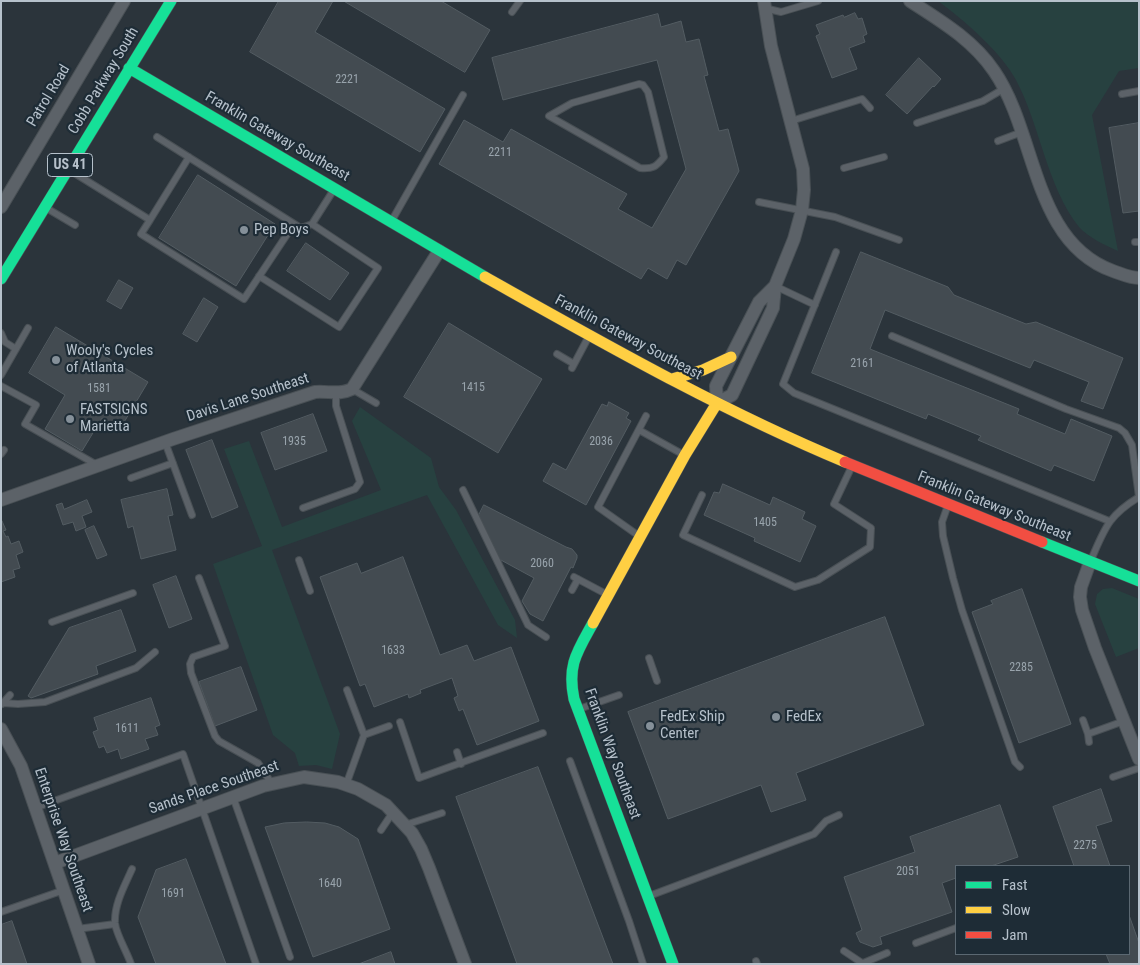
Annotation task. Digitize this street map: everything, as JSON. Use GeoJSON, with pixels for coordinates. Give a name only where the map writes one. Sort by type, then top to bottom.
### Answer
{"type":"FeatureCollection","features":[{"type":"Feature","properties":{"kind":"street","name":"Patrol Road"},"geometry":{"type":"LineString","coordinates":[[1,207],[124,1]]}},
{"type":"Feature","properties":{"kind":"street","name":"Cobb Parkway South"},"geometry":{"type":"LineString","coordinates":[[1,279],[171,1]]}},
{"type":"Feature","properties":{"kind":"street"},"geometry":{"type":"LineString","coordinates":[[910,1],[948,25],[965,39],[993,70],[1005,88],[1041,190],[1058,224],[1075,246],[1102,266],[1139,278]]}},
{"type":"Feature","properties":{"kind":"street"},"geometry":{"type":"LineString","coordinates":[[764,4],[771,46],[803,169],[804,190],[802,210],[794,239],[775,286],[773,308],[732,395],[717,403],[716,386],[759,302],[775,286]]}},
{"type":"Feature","properties":{"kind":"street","name":"Franklin Gateway Southeast"},"geometry":{"type":"LineString","coordinates":[[129,68],[439,251],[717,403],[804,445],[1139,581]]}},
{"type":"Feature","properties":{"kind":"street"},"geometry":{"type":"LineString","coordinates":[[352,389],[439,251]]}},
{"type":"Feature","properties":{"kind":"street"},"geometry":{"type":"LineString","coordinates":[[672,379],[703,370],[731,356]]}},
{"type":"Feature","properties":{"kind":"street","name":"Davis Lane Southeast"},"geometry":{"type":"LineString","coordinates":[[1,500],[165,442],[316,392],[336,393],[352,389]]}},
{"type":"Feature","properties":{"kind":"street","name":"Franklin Way Southeast"},"geometry":{"type":"LineString","coordinates":[[673,964],[578,710],[572,692],[571,679],[574,658],[685,455],[717,403]]}},
{"type":"Feature","properties":{"kind":"street"},"geometry":{"type":"LineString","coordinates":[[1090,562],[1081,587],[1082,610],[1139,759]]}},
{"type":"Feature","properties":{"kind":"street","name":"Enterprise Way Southeast"},"geometry":{"type":"LineString","coordinates":[[1,729],[21,766],[89,964]]}},
{"type":"Feature","properties":{"kind":"street","name":"Sands Place Southeast"},"geometry":{"type":"LineString","coordinates":[[54,863],[272,784],[304,777],[318,778],[358,789],[386,805],[405,825],[421,849],[465,964]]}},
{"type":"Feature","properties":{"kind":"lane"},"geometry":{"type":"LineString","coordinates":[[512,12],[520,1]]}},
{"type":"Feature","properties":{"kind":"lane"},"geometry":{"type":"LineString","coordinates":[[764,4],[781,12],[793,10],[818,1]]}},
{"type":"Feature","properties":{"kind":"lane"},"geometry":{"type":"LineString","coordinates":[[631,85],[643,85],[648,92],[664,157],[657,166],[650,169],[640,168],[549,116],[572,103],[631,85]]}},
{"type":"Feature","properties":{"kind":"lane"},"geometry":{"type":"LineString","coordinates":[[917,123],[983,101],[1005,88]]}},
{"type":"Feature","properties":{"kind":"lane"},"geometry":{"type":"LineString","coordinates":[[1122,94],[1139,91]]}},
{"type":"Feature","properties":{"kind":"lane"},"geometry":{"type":"LineString","coordinates":[[391,222],[463,95]]}},
{"type":"Feature","properties":{"kind":"lane"},"geometry":{"type":"LineString","coordinates":[[791,121],[862,99],[870,108]]}},
{"type":"Feature","properties":{"kind":"lane"},"geometry":{"type":"LineString","coordinates":[[998,142],[1022,132]]}},
{"type":"Feature","properties":{"kind":"lane"},"geometry":{"type":"LineString","coordinates":[[157,137],[299,227],[304,228],[312,224],[334,189]]}},
{"type":"Feature","properties":{"kind":"lane"},"geometry":{"type":"LineString","coordinates":[[189,157],[141,234],[244,299],[294,224]]}},
{"type":"Feature","properties":{"kind":"lane"},"geometry":{"type":"LineString","coordinates":[[844,168],[884,157]]}},
{"type":"Feature","properties":{"kind":"lane"},"geometry":{"type":"LineString","coordinates":[[68,169],[150,220]]}},
{"type":"Feature","properties":{"kind":"lane"},"geometry":{"type":"LineString","coordinates":[[759,202],[835,217],[899,240]]}},
{"type":"Feature","properties":{"kind":"lane"},"geometry":{"type":"LineString","coordinates":[[44,207],[75,225]]}},
{"type":"Feature","properties":{"kind":"lane"},"geometry":{"type":"LineString","coordinates":[[260,276],[339,327],[378,268],[312,224]]}},
{"type":"Feature","properties":{"kind":"lane"},"geometry":{"type":"LineString","coordinates":[[836,252],[784,384],[794,393],[1109,521]]}},
{"type":"Feature","properties":{"kind":"lane"},"geometry":{"type":"LineString","coordinates":[[775,286],[815,305]]}},
{"type":"Feature","properties":{"kind":"lane"},"geometry":{"type":"LineString","coordinates":[[2,370],[28,328]]}},
{"type":"Feature","properties":{"kind":"lane"},"geometry":{"type":"LineString","coordinates":[[1,333],[4,342],[16,349]]}},
{"type":"Feature","properties":{"kind":"lane"},"geometry":{"type":"LineString","coordinates":[[557,354],[573,366],[590,335]]}},
{"type":"Feature","properties":{"kind":"lane"},"geometry":{"type":"LineString","coordinates":[[892,336],[1119,428],[1125,433],[1132,446],[1139,497],[1117,512],[1109,521],[1090,562]]}},
{"type":"Feature","properties":{"kind":"lane"},"geometry":{"type":"LineString","coordinates":[[1,386],[36,406],[25,424],[98,465]]}},
{"type":"Feature","properties":{"kind":"lane"},"geometry":{"type":"LineString","coordinates":[[352,389],[376,403]]}},
{"type":"Feature","properties":{"kind":"lane"},"geometry":{"type":"LineString","coordinates":[[303,508],[355,489],[360,482],[336,406],[336,393]]}},
{"type":"Feature","properties":{"kind":"lane"},"geometry":{"type":"LineString","coordinates":[[640,537],[598,506],[646,416]]}},
{"type":"Feature","properties":{"kind":"lane"},"geometry":{"type":"LineString","coordinates":[[639,430],[685,455]]}},
{"type":"Feature","properties":{"kind":"lane"},"geometry":{"type":"LineString","coordinates":[[165,442],[192,515]]}},
{"type":"Feature","properties":{"kind":"lane"},"geometry":{"type":"LineString","coordinates":[[131,478],[172,463]]}},
{"type":"Feature","properties":{"kind":"lane"},"geometry":{"type":"LineString","coordinates":[[702,495],[683,535],[795,588],[818,580],[870,547],[871,528],[834,504],[852,465]]}},
{"type":"Feature","properties":{"kind":"lane"},"geometry":{"type":"LineString","coordinates":[[463,490],[528,625],[546,637]]}},
{"type":"Feature","properties":{"kind":"lane"},"geometry":{"type":"LineString","coordinates":[[948,504],[942,522],[943,536],[962,610],[1015,762],[1020,767]]}},
{"type":"Feature","properties":{"kind":"lane"},"geometry":{"type":"LineString","coordinates":[[299,560],[310,591]]}},
{"type":"Feature","properties":{"kind":"lane"},"geometry":{"type":"LineString","coordinates":[[199,578],[225,646],[193,657],[190,664],[191,673],[215,736],[219,741],[258,763],[272,784]]}},
{"type":"Feature","properties":{"kind":"lane"},"geometry":{"type":"LineString","coordinates":[[572,590],[576,578],[609,596]]}},
{"type":"Feature","properties":{"kind":"lane"},"geometry":{"type":"LineString","coordinates":[[52,622],[133,593]]}},
{"type":"Feature","properties":{"kind":"lane"},"geometry":{"type":"LineString","coordinates":[[2,704],[46,702],[136,668],[155,652]]}},
{"type":"Feature","properties":{"kind":"lane"},"geometry":{"type":"LineString","coordinates":[[649,658],[657,681]]}},
{"type":"Feature","properties":{"kind":"lane"},"geometry":{"type":"LineString","coordinates":[[346,785],[364,736],[348,690]]}},
{"type":"Feature","properties":{"kind":"lane"},"geometry":{"type":"LineString","coordinates":[[2,704],[10,695]]}},
{"type":"Feature","properties":{"kind":"lane"},"geometry":{"type":"LineString","coordinates":[[578,710],[619,695]]}},
{"type":"Feature","properties":{"kind":"lane"},"geometry":{"type":"LineString","coordinates":[[1083,720],[1088,734],[1088,742]]}},
{"type":"Feature","properties":{"kind":"lane"},"geometry":{"type":"LineString","coordinates":[[1088,734],[1124,721]]}},
{"type":"Feature","properties":{"kind":"lane"},"geometry":{"type":"LineString","coordinates":[[400,722],[419,778],[543,733]]}},
{"type":"Feature","properties":{"kind":"lane"},"geometry":{"type":"LineString","coordinates":[[364,736],[389,726]]}},
{"type":"Feature","properties":{"kind":"lane"},"geometry":{"type":"LineString","coordinates":[[457,752],[461,764]]}},
{"type":"Feature","properties":{"kind":"lane"},"geometry":{"type":"LineString","coordinates":[[35,808],[184,754],[256,964]]}},
{"type":"Feature","properties":{"kind":"lane"},"geometry":{"type":"LineString","coordinates":[[570,761],[643,964]]}},
{"type":"Feature","properties":{"kind":"lane"},"geometry":{"type":"LineString","coordinates":[[1113,777],[1139,768]]}},
{"type":"Feature","properties":{"kind":"lane"},"geometry":{"type":"LineString","coordinates":[[233,797],[290,957]]}},
{"type":"Feature","properties":{"kind":"lane"},"geometry":{"type":"LineString","coordinates":[[381,830],[393,812]]}},
{"type":"Feature","properties":{"kind":"lane"},"geometry":{"type":"LineString","coordinates":[[405,825],[442,813]]}},
{"type":"Feature","properties":{"kind":"lane"},"geometry":{"type":"LineString","coordinates":[[648,896],[814,834],[826,821],[839,816]]}},
{"type":"Feature","properties":{"kind":"lane"},"geometry":{"type":"LineString","coordinates":[[131,964],[115,924],[116,911],[122,890],[132,869]]}},
{"type":"Feature","properties":{"kind":"lane"},"geometry":{"type":"LineString","coordinates":[[1,912],[64,890]]}},
{"type":"Feature","properties":{"kind":"lane"},"geometry":{"type":"LineString","coordinates":[[77,929],[115,924]]}},
{"type":"Feature","properties":{"kind":"lane"},"geometry":{"type":"LineString","coordinates":[[916,942],[955,928]]}},
{"type":"Feature","properties":{"kind":"lane"},"geometry":{"type":"LineString","coordinates":[[844,951],[861,963],[887,953]]}},
{"type":"Feature","properties":{"kind":"green space"},"geometry":{"type":"Polygon","coordinates":[[[938,1],[1139,1],[1139,68],[1119,71],[1092,115],[1118,251],[1087,235],[1068,211],[1051,175],[1024,98],[1009,69],[981,37],[938,1]]]}},
{"type":"Feature","properties":{"kind":"green space"},"geometry":{"type":"Polygon","coordinates":[[[360,407],[431,458],[439,487],[456,510],[515,620],[517,638],[498,625],[427,495],[272,550],[340,734],[332,769],[316,765],[299,766],[295,753],[273,735],[213,564],[262,546],[224,449],[249,441],[282,527],[381,490],[352,421],[360,407]]]}},
{"type":"Feature","properties":{"kind":"green space"},"geometry":{"type":"Polygon","coordinates":[[[1112,588],[1139,599],[1139,648],[1116,657],[1095,604],[1097,594],[1103,589],[1112,588]]]}},
{"type":"Feature","properties":{"kind":"building"},"geometry":{"type":"Polygon","coordinates":[[[279,1],[333,1],[315,32],[445,109],[420,152],[250,52],[279,1]]]}},
{"type":"Feature","properties":{"kind":"building"},"geometry":{"type":"Polygon","coordinates":[[[344,1],[441,1],[490,30],[465,72],[344,1]]]}},
{"type":"Feature","properties":{"kind":"building"},"geometry":{"type":"Polygon","coordinates":[[[855,13],[858,19],[862,18],[867,34],[863,36],[865,42],[849,48],[857,69],[832,78],[816,36],[820,34],[816,25],[843,15],[844,17],[855,13]]]}},
{"type":"Feature","properties":{"kind":"building"},"geometry":{"type":"Polygon","coordinates":[[[658,14],[661,27],[681,21],[686,42],[699,39],[708,75],[704,76],[719,131],[728,129],[739,171],[686,265],[677,260],[667,279],[648,268],[641,279],[439,164],[464,120],[503,142],[511,129],[627,194],[618,209],[652,228],[686,169],[657,60],[503,100],[492,58],[658,14]]]}},
{"type":"Feature","properties":{"kind":"building"},"geometry":{"type":"Polygon","coordinates":[[[919,58],[941,79],[907,114],[886,95],[919,58]]]}},
{"type":"Feature","properties":{"kind":"building"},"geometry":{"type":"Polygon","coordinates":[[[1139,123],[1139,211],[1123,213],[1109,128],[1139,123]]]}},
{"type":"Feature","properties":{"kind":"building"},"geometry":{"type":"Polygon","coordinates":[[[198,175],[275,224],[236,286],[159,238],[198,175]]]}},
{"type":"Feature","properties":{"kind":"building"},"geometry":{"type":"Polygon","coordinates":[[[306,243],[349,273],[330,300],[287,271],[306,243]]]}},
{"type":"Feature","properties":{"kind":"building"},"geometry":{"type":"Polygon","coordinates":[[[861,252],[948,287],[954,295],[1026,324],[1036,322],[1123,358],[1103,409],[1081,401],[1089,382],[1034,360],[1030,368],[885,310],[870,349],[1019,409],[1017,414],[1065,434],[1071,419],[1112,436],[1094,481],[1054,465],[1051,471],[978,440],[981,436],[928,414],[926,419],[812,373],[861,252]]]}},
{"type":"Feature","properties":{"kind":"building"},"geometry":{"type":"Polygon","coordinates":[[[119,280],[133,288],[121,309],[107,301],[119,280]]]}},
{"type":"Feature","properties":{"kind":"building"},"geometry":{"type":"Polygon","coordinates":[[[204,298],[218,307],[197,342],[183,334],[204,298]]]}},
{"type":"Feature","properties":{"kind":"building"},"geometry":{"type":"Polygon","coordinates":[[[449,323],[542,379],[498,453],[404,397],[449,323]]]}},
{"type":"Feature","properties":{"kind":"building"},"geometry":{"type":"Polygon","coordinates":[[[56,327],[148,382],[120,429],[102,418],[82,451],[45,429],[65,395],[29,373],[56,327]]]}},
{"type":"Feature","properties":{"kind":"building"},"geometry":{"type":"Polygon","coordinates":[[[609,402],[629,413],[626,418],[631,421],[586,505],[543,481],[553,463],[566,470],[602,404],[607,406],[609,402]]]}},
{"type":"Feature","properties":{"kind":"building"},"geometry":{"type":"Polygon","coordinates":[[[313,414],[327,451],[275,470],[261,433],[313,414]]]}},
{"type":"Feature","properties":{"kind":"building"},"geometry":{"type":"Polygon","coordinates":[[[212,440],[238,507],[212,518],[186,450],[212,440]]]}},
{"type":"Feature","properties":{"kind":"building"},"geometry":{"type":"Polygon","coordinates":[[[723,484],[770,505],[773,497],[805,512],[802,519],[816,526],[800,562],[754,541],[755,538],[704,515],[714,492],[719,493],[723,484]]]}},
{"type":"Feature","properties":{"kind":"building"},"geometry":{"type":"Polygon","coordinates":[[[167,489],[173,515],[168,516],[176,550],[141,559],[133,526],[128,528],[121,500],[167,489]]]}},
{"type":"Feature","properties":{"kind":"building"},"geometry":{"type":"Polygon","coordinates":[[[87,500],[92,512],[82,516],[86,527],[76,531],[73,522],[63,525],[56,505],[62,503],[64,509],[87,500]]]}},
{"type":"Feature","properties":{"kind":"building"},"geometry":{"type":"Polygon","coordinates":[[[484,505],[572,549],[577,555],[573,568],[571,567],[543,621],[530,614],[522,601],[534,578],[499,559],[478,517],[484,505]]]}},
{"type":"Feature","properties":{"kind":"building"},"geometry":{"type":"Polygon","coordinates":[[[2,521],[6,530],[3,531],[6,537],[8,536],[11,544],[19,541],[23,552],[16,555],[20,568],[13,570],[15,577],[1,582],[2,521]]]}},
{"type":"Feature","properties":{"kind":"building"},"geometry":{"type":"Polygon","coordinates":[[[94,526],[107,555],[97,559],[85,530],[94,526]]]}},
{"type":"Feature","properties":{"kind":"building"},"geometry":{"type":"Polygon","coordinates":[[[403,557],[440,655],[467,645],[474,661],[511,647],[539,721],[477,745],[463,709],[459,711],[454,698],[458,696],[452,678],[420,690],[421,693],[409,698],[408,694],[374,707],[365,684],[360,686],[320,577],[357,563],[361,573],[403,557]]]}},
{"type":"Feature","properties":{"kind":"building"},"geometry":{"type":"Polygon","coordinates":[[[176,576],[192,619],[169,628],[153,585],[176,576]]]}},
{"type":"Feature","properties":{"kind":"building"},"geometry":{"type":"Polygon","coordinates":[[[1022,589],[1071,724],[1019,743],[972,612],[993,604],[991,601],[1022,589]]]}},
{"type":"Feature","properties":{"kind":"building"},"geometry":{"type":"Polygon","coordinates":[[[121,610],[136,651],[96,666],[98,674],[31,698],[28,696],[69,628],[121,610]]]}},
{"type":"Feature","properties":{"kind":"building","name":"FedEx"},"geometry":{"type":"Polygon","coordinates":[[[885,617],[924,725],[796,773],[806,800],[771,812],[761,785],[668,819],[628,712],[885,617]]]}},
{"type":"Feature","properties":{"kind":"building"},"geometry":{"type":"Polygon","coordinates":[[[241,667],[257,710],[215,726],[199,682],[241,667]]]}},
{"type":"Feature","properties":{"kind":"building"},"geometry":{"type":"Polygon","coordinates":[[[151,698],[160,725],[155,727],[158,735],[145,739],[149,749],[121,759],[118,749],[107,753],[104,746],[99,748],[93,732],[98,730],[94,718],[151,698]]]}},
{"type":"Feature","properties":{"kind":"building"},"geometry":{"type":"Polygon","coordinates":[[[538,767],[613,964],[517,964],[456,797],[538,767]]]}},
{"type":"Feature","properties":{"kind":"building"},"geometry":{"type":"Polygon","coordinates":[[[1101,789],[1112,821],[1096,826],[1110,865],[1074,865],[1053,807],[1101,789]]]}},
{"type":"Feature","properties":{"kind":"building"},"geometry":{"type":"Polygon","coordinates":[[[1000,805],[1018,857],[994,865],[955,865],[955,878],[942,883],[952,912],[880,937],[882,944],[873,947],[860,942],[856,933],[862,930],[844,877],[915,852],[910,837],[1000,805]]]}},
{"type":"Feature","properties":{"kind":"building"},"geometry":{"type":"Polygon","coordinates":[[[284,823],[325,823],[339,827],[358,839],[390,929],[313,957],[265,827],[284,823]]]}},
{"type":"Feature","properties":{"kind":"building"},"geometry":{"type":"Polygon","coordinates":[[[186,859],[226,964],[156,964],[138,917],[156,870],[186,859]]]}},
{"type":"Feature","properties":{"kind":"building"},"geometry":{"type":"Polygon","coordinates":[[[1130,918],[1139,943],[1139,964],[1110,964],[1106,955],[1130,955],[1130,918]]]}},
{"type":"Feature","properties":{"kind":"building"},"geometry":{"type":"Polygon","coordinates":[[[12,921],[27,964],[1,964],[1,925],[12,921]]]}},
{"type":"Feature","properties":{"kind":"building"},"geometry":{"type":"Polygon","coordinates":[[[391,952],[395,964],[359,964],[391,952]]]}},
{"type":"Feature","properties":{"kind":"traffic: fast"},"geometry":{"type":"LineString","coordinates":[[1,279],[171,1]]}},
{"type":"Feature","properties":{"kind":"traffic: fast"},"geometry":{"type":"LineString","coordinates":[[129,68],[485,277]]}},
{"type":"Feature","properties":{"kind":"traffic: fast"},"geometry":{"type":"LineString","coordinates":[[1042,542],[1139,581]]}},
{"type":"Feature","properties":{"kind":"traffic: fast"},"geometry":{"type":"LineString","coordinates":[[593,623],[575,659],[572,677],[574,699],[673,964]]}},
{"type":"Feature","properties":{"kind":"traffic: slow"},"geometry":{"type":"LineString","coordinates":[[485,277],[707,398],[798,442],[845,462]]}},
{"type":"Feature","properties":{"kind":"traffic: slow"},"geometry":{"type":"LineString","coordinates":[[672,379],[703,370],[731,357]]}},
{"type":"Feature","properties":{"kind":"traffic: slow"},"geometry":{"type":"LineString","coordinates":[[593,623],[685,455],[717,403]]}},
{"type":"Feature","properties":{"kind":"traffic: jam"},"geometry":{"type":"LineString","coordinates":[[845,462],[1042,542]]}},
{"type":"Feature","properties":{"kind":"place","name":"Pep Boys"},"geometry":{"type":"Point","coordinates":[244,230]}},
{"type":"Feature","properties":{"kind":"place","name":"Wooly's Cycles of Atlanta"},"geometry":{"type":"Point","coordinates":[56,360]}},
{"type":"Feature","properties":{"kind":"place","name":"FASTSIGNS Marietta"},"geometry":{"type":"Point","coordinates":[70,419]}},
{"type":"Feature","properties":{"kind":"place","name":"FedEx"},"geometry":{"type":"Point","coordinates":[776,717]}},
{"type":"Feature","properties":{"kind":"place","name":"FedEx Ship Center"},"geometry":{"type":"Point","coordinates":[650,726]}}]}
